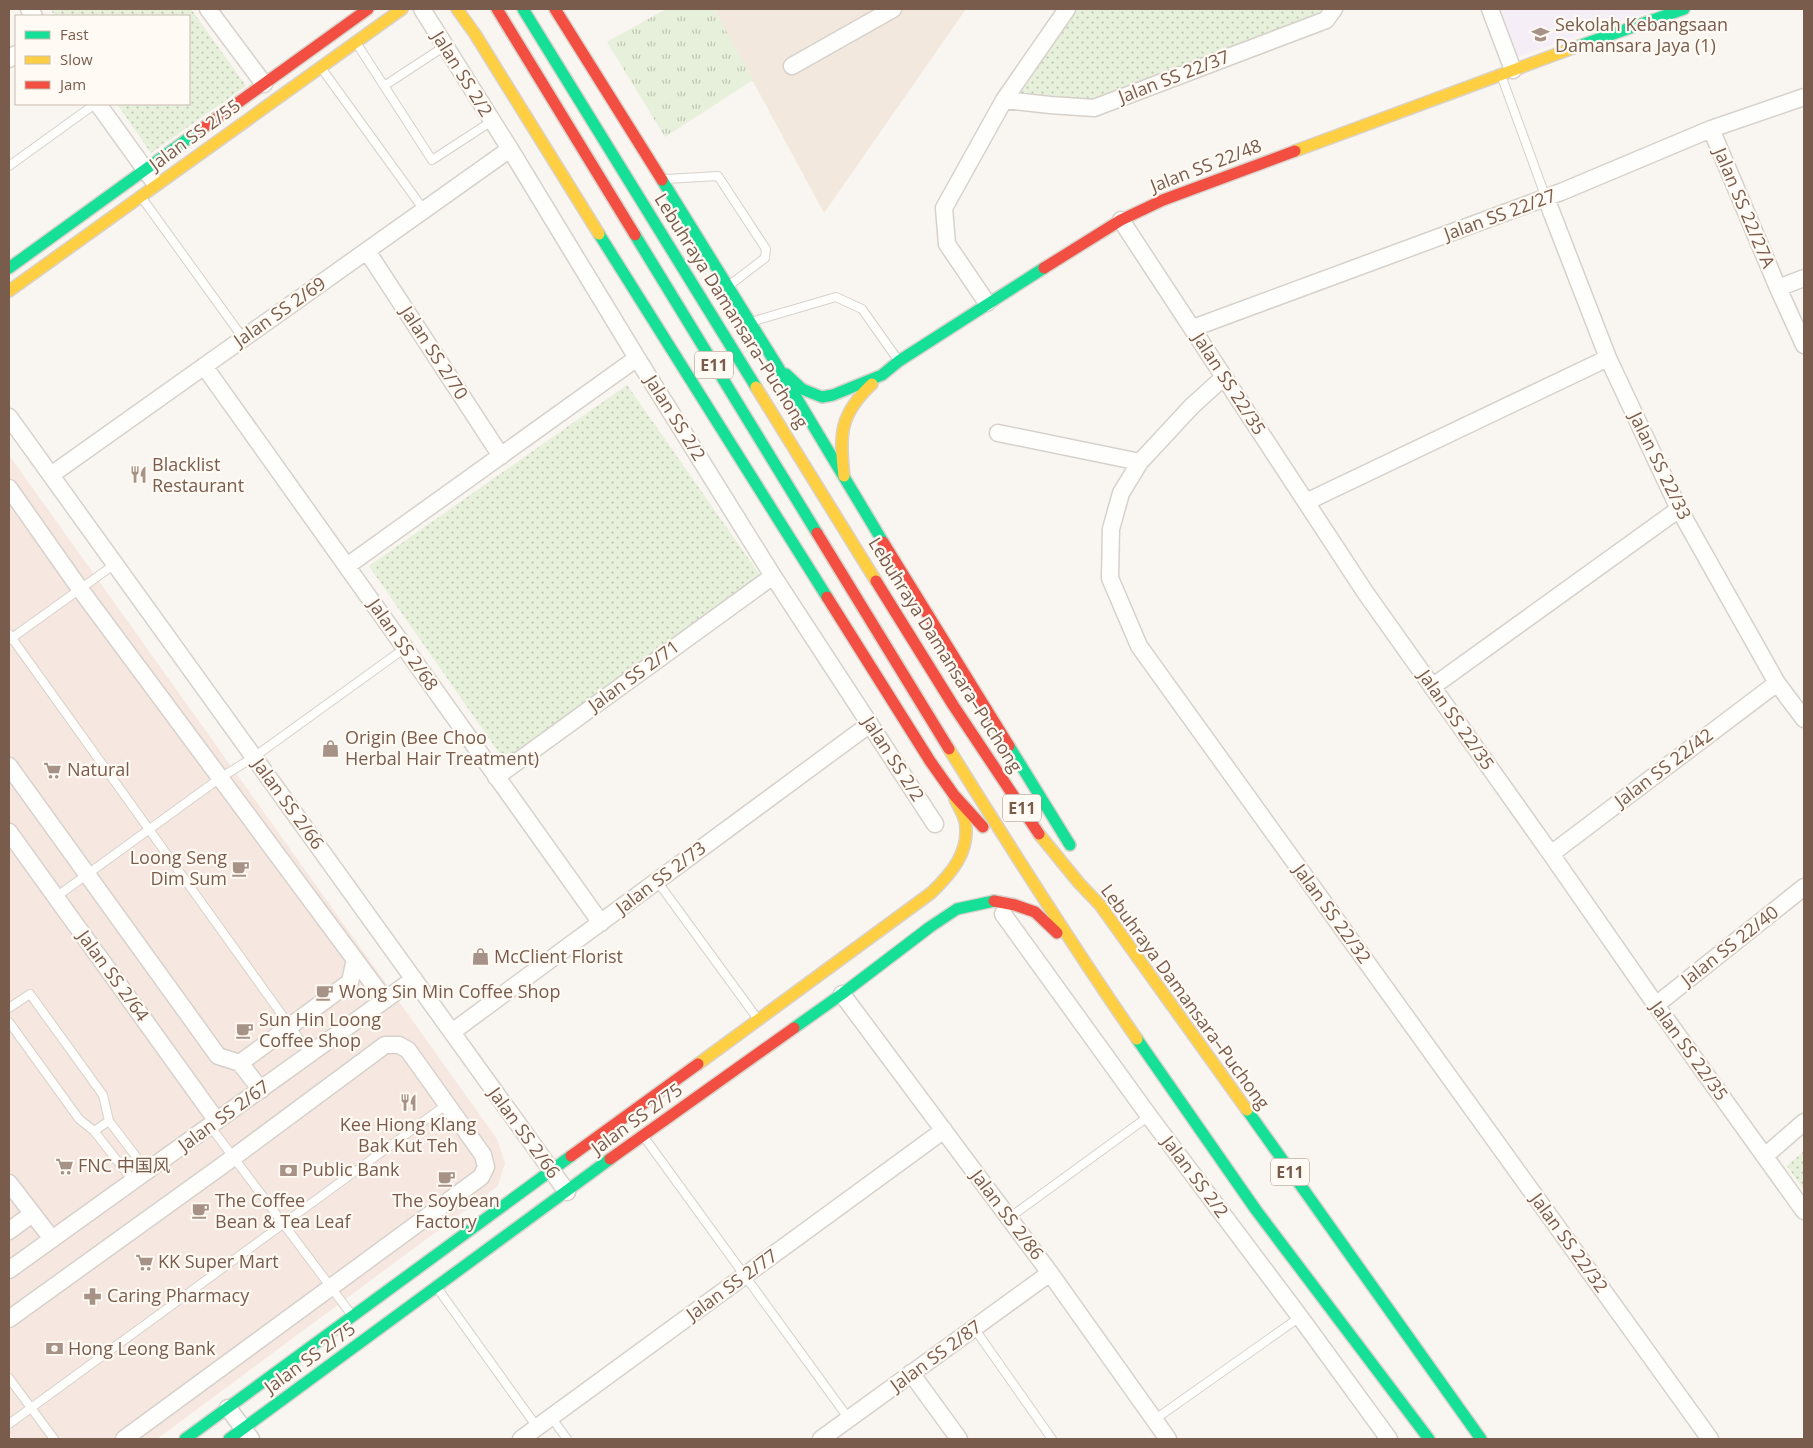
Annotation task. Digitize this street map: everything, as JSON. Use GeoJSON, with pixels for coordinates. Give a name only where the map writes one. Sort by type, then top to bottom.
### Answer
{"type":"FeatureCollection","features":[{"type":"Feature","properties":{"kind":"main road","name":"Jalan SS 2/55"},"geometry":{"type":"LineString","coordinates":[[9,268],[368,9]]}},
{"type":"Feature","properties":{"kind":"main road","name":"Jalan SS 2/55"},"geometry":{"type":"LineString","coordinates":[[9,291],[402,9]]}},
{"type":"Feature","properties":{"kind":"main road"},"geometry":{"type":"LineString","coordinates":[[457,9],[475,34],[930,761],[954,796],[1021,866]]}},
{"type":"Feature","properties":{"kind":"main road","name":"E11"},"geometry":{"type":"LineString","coordinates":[[497,9],[931,720],[1076,951],[1256,1210],[1429,1439]]}},
{"type":"Feature","properties":{"kind":"main road","name":"Lebuhraya Damansara–Puchong"},"geometry":{"type":"LineString","coordinates":[[523,9],[953,705],[1035,827],[1066,870],[1100,905],[1481,1439]]}},
{"type":"Feature","properties":{"kind":"main road"},"geometry":{"type":"LineString","coordinates":[[555,9],[778,367],[1074,853]]}},
{"type":"Feature","properties":{"kind":"main road","name":"Jalan SS 22/48"},"geometry":{"type":"LineString","coordinates":[[778,367],[802,389],[822,397],[833,395],[882,375],[899,361],[987,303],[1121,220],[1163,200],[1507,72],[1684,9]]}},
{"type":"Feature","properties":{"kind":"main road"},"geometry":{"type":"LineString","coordinates":[[475,34],[476,16]]}},
{"type":"Feature","properties":{"kind":"main road"},"geometry":{"type":"LineString","coordinates":[[844,478],[840,438],[845,417],[853,402],[882,375]]}},
{"type":"Feature","properties":{"kind":"main road","name":"Jalan SS 2/75"},"geometry":{"type":"LineString","coordinates":[[184,1439],[931,893],[953,872],[962,857],[965,839],[965,820],[954,796]]}},
{"type":"Feature","properties":{"kind":"main road"},"geometry":{"type":"LineString","coordinates":[[1082,868],[1100,905]]}},
{"type":"Feature","properties":{"kind":"main road","name":"Jalan SS 2/75"},"geometry":{"type":"LineString","coordinates":[[229,1439],[247,1434],[437,1287],[643,1135],[842,994],[930,927],[958,909],[991,901],[1015,904],[1035,912],[1076,951]]}},
{"type":"Feature","properties":{"kind":"street"},"geometry":{"type":"LineString","coordinates":[[208,9],[264,84]]}},
{"type":"Feature","properties":{"kind":"street","name":"Jalan SS 2/2"},"geometry":{"type":"LineString","coordinates":[[422,9],[772,576],[935,824]]}},
{"type":"Feature","properties":{"kind":"street"},"geometry":{"type":"LineString","coordinates":[[792,66],[893,9]]}},
{"type":"Feature","properties":{"kind":"street"},"geometry":{"type":"LineString","coordinates":[[987,303],[947,244],[944,208],[1004,100],[1067,9]]}},
{"type":"Feature","properties":{"kind":"street","name":"Jalan SS 22/37"},"geometry":{"type":"LineString","coordinates":[[1004,100],[1094,108],[1326,20],[1334,9]]}},
{"type":"Feature","properties":{"kind":"street"},"geometry":{"type":"LineString","coordinates":[[1490,9],[1507,72]]}},
{"type":"Feature","properties":{"kind":"street","name":"Jalan SS 22/27"},"geometry":{"type":"LineString","coordinates":[[1193,328],[1546,198],[1711,129],[1804,96]]}},
{"type":"Feature","properties":{"kind":"street"},"geometry":{"type":"LineString","coordinates":[[97,105],[156,185]]}},
{"type":"Feature","properties":{"kind":"street","name":"Jalan SS 22/27A"},"geometry":{"type":"LineString","coordinates":[[1711,129],[1804,345]]}},
{"type":"Feature","properties":{"kind":"street","name":"Jalan SS 2/69"},"geometry":{"type":"LineString","coordinates":[[51,475],[510,149]]}},
{"type":"Feature","properties":{"kind":"street","name":"Jalan SS 22/33"},"geometry":{"type":"LineString","coordinates":[[1546,198],[1608,358],[1679,509],[1777,683],[1804,719]]}},
{"type":"Feature","properties":{"kind":"street","name":"Jalan SS 22/35"},"geometry":{"type":"LineString","coordinates":[[1121,220],[1365,592],[1656,1005],[1804,1211]]}},
{"type":"Feature","properties":{"kind":"street","name":"Jalan SS 2/70"},"geometry":{"type":"LineString","coordinates":[[367,251],[501,456]]}},
{"type":"Feature","properties":{"kind":"street","name":"Jalan SS 22/27A"},"geometry":{"type":"LineString","coordinates":[[1778,288],[1804,278]]}},
{"type":"Feature","properties":{"kind":"street"},"geometry":{"type":"LineString","coordinates":[[347,566],[637,358]]}},
{"type":"Feature","properties":{"kind":"street"},"geometry":{"type":"LineString","coordinates":[[1306,502],[1608,358]]}},
{"type":"Feature","properties":{"kind":"street","name":"Jalan SS 2/68"},"geometry":{"type":"LineString","coordinates":[[204,366],[601,923]]}},
{"type":"Feature","properties":{"kind":"street","name":"Jalan SS 22/32"},"geometry":{"type":"LineString","coordinates":[[1224,377],[1192,406],[1140,462],[1121,493],[1111,529],[1110,578],[1139,646],[1710,1439]]}},
{"type":"Feature","properties":{"kind":"street","name":"Jalan SS 2/66"},"geometry":{"type":"LineString","coordinates":[[9,417],[567,1192]]}},
{"type":"Feature","properties":{"kind":"street"},"geometry":{"type":"LineString","coordinates":[[998,433],[1140,462]]}},
{"type":"Feature","properties":{"kind":"street"},"geometry":{"type":"LineString","coordinates":[[9,488],[80,589],[385,1000]]}},
{"type":"Feature","properties":{"kind":"street"},"geometry":{"type":"LineString","coordinates":[[1432,687],[1679,509]]}},
{"type":"Feature","properties":{"kind":"street","name":"Jalan SS 2/71"},"geometry":{"type":"LineString","coordinates":[[496,776],[772,576]]}},
{"type":"Feature","properties":{"kind":"street","name":"Jalan SS 22/42"},"geometry":{"type":"LineString","coordinates":[[1551,854],[1777,683]]}},
{"type":"Feature","properties":{"kind":"street","name":"Jalan SS 2/73"},"geometry":{"type":"LineString","coordinates":[[452,1032],[870,724]]}},
{"type":"Feature","properties":{"kind":"street"},"geometry":{"type":"LineString","coordinates":[[9,766],[218,1056],[240,1063],[260,1090]]}},
{"type":"Feature","properties":{"kind":"street","name":"Jalan SS 2/64"},"geometry":{"type":"LineString","coordinates":[[9,832],[214,1124]]}},
{"type":"Feature","properties":{"kind":"street","name":"Jalan SS 22/40"},"geometry":{"type":"LineString","coordinates":[[1656,1005],[1804,887]]}},
{"type":"Feature","properties":{"kind":"street","name":"Jalan SS 2/2"},"geometry":{"type":"LineString","coordinates":[[1003,914],[1149,1116],[1389,1439]]}},
{"type":"Feature","properties":{"kind":"street"},"geometry":{"type":"LineString","coordinates":[[240,1063],[350,982],[355,959]]}},
{"type":"Feature","properties":{"kind":"street","name":"Jalan SS 2/67"},"geometry":{"type":"LineString","coordinates":[[9,1270],[414,979]]}},
{"type":"Feature","properties":{"kind":"street","name":"Jalan SS 2/86"},"geometry":{"type":"LineString","coordinates":[[842,994],[1050,1273],[1168,1439]]}},
{"type":"Feature","properties":{"kind":"street"},"geometry":{"type":"LineString","coordinates":[[9,1319],[234,1158],[385,1045],[399,1045],[408,1050],[483,1156],[486,1167],[482,1176],[124,1439]]}},
{"type":"Feature","properties":{"kind":"street"},"geometry":{"type":"LineString","coordinates":[[1765,1156],[1804,1122]]}},
{"type":"Feature","properties":{"kind":"street","name":"Jalan SS 2/77"},"geometry":{"type":"LineString","coordinates":[[521,1439],[944,1130]]}},
{"type":"Feature","properties":{"kind":"street"},"geometry":{"type":"LineString","coordinates":[[9,1182],[52,1239]]}},
{"type":"Feature","properties":{"kind":"street"},"geometry":{"type":"LineString","coordinates":[[9,1231],[32,1214]]}},
{"type":"Feature","properties":{"kind":"street","name":"Jalan SS 2/87"},"geometry":{"type":"LineString","coordinates":[[821,1439],[1050,1273]]}},
{"type":"Feature","properties":{"kind":"street"},"geometry":{"type":"LineString","coordinates":[[912,1373],[959,1439]]}},
{"type":"Feature","properties":{"kind":"street"},"geometry":{"type":"LineString","coordinates":[[228,1408],[247,1434]]}},
{"type":"Feature","properties":{"kind":"lane"},"geometry":{"type":"LineString","coordinates":[[356,42],[432,160],[492,121]]}},
{"type":"Feature","properties":{"kind":"lane"},"geometry":{"type":"LineString","coordinates":[[384,86],[445,46]]}},
{"type":"Feature","properties":{"kind":"lane"},"geometry":{"type":"LineString","coordinates":[[321,67],[424,210]]}},
{"type":"Feature","properties":{"kind":"lane"},"geometry":{"type":"LineString","coordinates":[[1507,72],[1546,198]]}},
{"type":"Feature","properties":{"kind":"lane"},"geometry":{"type":"LineString","coordinates":[[9,166],[95,105]]}},
{"type":"Feature","properties":{"kind":"lane"},"geometry":{"type":"LineString","coordinates":[[662,179],[718,176],[766,248],[765,258],[728,286]]}},
{"type":"Feature","properties":{"kind":"lane"},"geometry":{"type":"LineString","coordinates":[[140,196],[243,338]]}},
{"type":"Feature","properties":{"kind":"lane"},"geometry":{"type":"LineString","coordinates":[[750,322],[836,297],[862,309],[899,361]]}},
{"type":"Feature","properties":{"kind":"lane"},"geometry":{"type":"LineString","coordinates":[[115,564],[10,638],[310,1054]]}},
{"type":"Feature","properties":{"kind":"lane"},"geometry":{"type":"LineString","coordinates":[[56,897],[220,778],[254,757],[405,648]]}},
{"type":"Feature","properties":{"kind":"lane"},"geometry":{"type":"LineString","coordinates":[[658,881],[758,1020]]}},
{"type":"Feature","properties":{"kind":"lane"},"geometry":{"type":"LineString","coordinates":[[9,1008],[30,994],[103,1095],[109,1121],[147,1171]]}},
{"type":"Feature","properties":{"kind":"lane"},"geometry":{"type":"LineString","coordinates":[[9,1022],[79,1119],[94,1131],[133,1181]]}},
{"type":"Feature","properties":{"kind":"lane"},"geometry":{"type":"LineString","coordinates":[[9,1424],[446,1105]]}},
{"type":"Feature","properties":{"kind":"lane"},"geometry":{"type":"LineString","coordinates":[[1009,1218],[1149,1116]]}},
{"type":"Feature","properties":{"kind":"lane"},"geometry":{"type":"LineString","coordinates":[[94,1131],[109,1121]]}},
{"type":"Feature","properties":{"kind":"lane"},"geometry":{"type":"LineString","coordinates":[[214,1124],[234,1158],[352,1316]]}},
{"type":"Feature","properties":{"kind":"lane"},"geometry":{"type":"LineString","coordinates":[[643,1135],[849,1419]]}},
{"type":"Feature","properties":{"kind":"lane"},"geometry":{"type":"LineString","coordinates":[[437,1287],[537,1427]]}},
{"type":"Feature","properties":{"kind":"lane"},"geometry":{"type":"LineString","coordinates":[[1154,1420],[1300,1317]]}},
{"type":"Feature","properties":{"kind":"lane"},"geometry":{"type":"LineString","coordinates":[[974,1328],[1052,1439]]}},
{"type":"Feature","properties":{"kind":"lane"},"geometry":{"type":"LineString","coordinates":[[9,1378],[54,1439]]}},
{"type":"Feature","properties":{"kind":"lane"},"geometry":{"type":"LineString","coordinates":[[550,1417],[567,1439]]}},
{"type":"Feature","properties":{"kind":"shaded area"},"geometry":{"type":"Polygon","coordinates":[[[714,9],[966,9],[824,213],[714,9]]]}},
{"type":"Feature","properties":{"kind":"shaded area","name":"Sekolah Kebangsaan Damansara Jaya (1)"},"geometry":{"type":"Polygon","coordinates":[[[1490,9],[1659,9],[1507,60],[1490,9]]]}},
{"type":"Feature","properties":{"kind":"shaded area"},"geometry":{"type":"Polygon","coordinates":[[[9,455],[497,1139],[505,1163],[498,1186],[157,1439],[9,1439],[9,455]]]}},
{"type":"Feature","properties":{"kind":"green space"},"geometry":{"type":"Polygon","coordinates":[[[50,9],[191,9],[246,86],[151,153],[118,105],[190,105],[190,15],[54,15],[50,9]]]}},
{"type":"Feature","properties":{"kind":"green space"},"geometry":{"type":"Polygon","coordinates":[[[666,9],[714,9],[753,80],[665,137],[607,42],[666,9]]]}},
{"type":"Feature","properties":{"kind":"green space"},"geometry":{"type":"Polygon","coordinates":[[[1069,9],[1324,9],[1320,20],[1095,106],[1008,97],[1069,9]]]}},
{"type":"Feature","properties":{"kind":"green space"},"geometry":{"type":"Polygon","coordinates":[[[627,385],[762,578],[504,760],[369,566],[627,385]]]}},
{"type":"Feature","properties":{"kind":"green space"},"geometry":{"type":"Polygon","coordinates":[[[1804,1151],[1804,1190],[1787,1166],[1804,1151]]]}},
{"type":"Feature","properties":{"kind":"traffic: fast"},"geometry":{"type":"LineString","coordinates":[[523,9],[756,387]]}},
{"type":"Feature","properties":{"kind":"traffic: fast"},"geometry":{"type":"LineString","coordinates":[[1573,48],[1684,9]]}},
{"type":"Feature","properties":{"kind":"traffic: fast"},"geometry":{"type":"LineString","coordinates":[[9,268],[200,130]]}},
{"type":"Feature","properties":{"kind":"traffic: fast"},"geometry":{"type":"LineString","coordinates":[[662,180],[778,367],[883,542]]}},
{"type":"Feature","properties":{"kind":"traffic: fast"},"geometry":{"type":"LineString","coordinates":[[599,234],[827,597]]}},
{"type":"Feature","properties":{"kind":"traffic: fast"},"geometry":{"type":"LineString","coordinates":[[635,235],[817,533]]}},
{"type":"Feature","properties":{"kind":"traffic: fast"},"geometry":{"type":"LineString","coordinates":[[786,374],[802,389],[822,397],[833,395],[882,375],[899,361],[1044,268]]}},
{"type":"Feature","properties":{"kind":"traffic: fast"},"geometry":{"type":"LineString","coordinates":[[1009,746],[1070,845]]}},
{"type":"Feature","properties":{"kind":"traffic: fast"},"geometry":{"type":"LineString","coordinates":[[794,1028],[957,909],[994,901]]}},
{"type":"Feature","properties":{"kind":"traffic: fast"},"geometry":{"type":"LineString","coordinates":[[1137,1039],[1256,1210],[1429,1439]]}},
{"type":"Feature","properties":{"kind":"traffic: fast"},"geometry":{"type":"LineString","coordinates":[[1247,1110],[1481,1439]]}},
{"type":"Feature","properties":{"kind":"traffic: fast"},"geometry":{"type":"LineString","coordinates":[[185,1439],[571,1156]]}},
{"type":"Feature","properties":{"kind":"traffic: fast"},"geometry":{"type":"LineString","coordinates":[[229,1439],[610,1159]]}},
{"type":"Feature","properties":{"kind":"traffic: slow"},"geometry":{"type":"LineString","coordinates":[[9,291],[402,9]]}},
{"type":"Feature","properties":{"kind":"traffic: slow"},"geometry":{"type":"LineString","coordinates":[[457,9],[475,34],[599,234]]}},
{"type":"Feature","properties":{"kind":"traffic: slow"},"geometry":{"type":"LineString","coordinates":[[1295,151],[1573,48]]}},
{"type":"Feature","properties":{"kind":"traffic: slow"},"geometry":{"type":"LineString","coordinates":[[844,476],[842,448],[844,426],[853,405],[872,384]]}},
{"type":"Feature","properties":{"kind":"traffic: slow"},"geometry":{"type":"LineString","coordinates":[[756,387],[876,581]]}},
{"type":"Feature","properties":{"kind":"traffic: slow"},"geometry":{"type":"LineString","coordinates":[[949,749],[1018,859],[1137,1039]]}},
{"type":"Feature","properties":{"kind":"traffic: slow"},"geometry":{"type":"LineString","coordinates":[[698,1064],[931,893],[946,878],[958,861],[965,842],[965,821],[955,799]]}},
{"type":"Feature","properties":{"kind":"traffic: slow"},"geometry":{"type":"LineString","coordinates":[[1039,834],[1079,883],[1100,905],[1247,1110]]}},
{"type":"Feature","properties":{"kind":"traffic: jam"},"geometry":{"type":"LineString","coordinates":[[200,130],[368,9]]}},
{"type":"Feature","properties":{"kind":"traffic: jam"},"geometry":{"type":"LineString","coordinates":[[497,9],[635,235]]}},
{"type":"Feature","properties":{"kind":"traffic: jam"},"geometry":{"type":"LineString","coordinates":[[555,9],[662,180]]}},
{"type":"Feature","properties":{"kind":"traffic: jam"},"geometry":{"type":"LineString","coordinates":[[1044,268],[1121,220],[1163,200],[1295,151]]}},
{"type":"Feature","properties":{"kind":"traffic: jam"},"geometry":{"type":"LineString","coordinates":[[817,533],[949,749]]}},
{"type":"Feature","properties":{"kind":"traffic: jam"},"geometry":{"type":"LineString","coordinates":[[883,542],[1009,746]]}},
{"type":"Feature","properties":{"kind":"traffic: jam"},"geometry":{"type":"LineString","coordinates":[[876,581],[953,705],[1039,834]]}},
{"type":"Feature","properties":{"kind":"traffic: jam"},"geometry":{"type":"LineString","coordinates":[[827,597],[930,761],[954,795],[983,827]]}},
{"type":"Feature","properties":{"kind":"traffic: jam"},"geometry":{"type":"LineString","coordinates":[[994,901],[1015,905],[1035,912],[1057,933]]}},
{"type":"Feature","properties":{"kind":"traffic: jam"},"geometry":{"type":"LineString","coordinates":[[610,1159],[794,1028]]}},
{"type":"Feature","properties":{"kind":"traffic: jam"},"geometry":{"type":"LineString","coordinates":[[571,1156],[698,1064]]}},
{"type":"Feature","properties":{"kind":"place","name":"Sekolah Kebangsaan Damansara Jaya (1)"},"geometry":{"type":"Point","coordinates":[1541,35]}},
{"type":"Feature","properties":{"kind":"place","name":"Blacklist Restaurant"},"geometry":{"type":"Point","coordinates":[138,475]}},
{"type":"Feature","properties":{"kind":"place","name":"Origin (Bee Choo Herbal Hair Treatment)"},"geometry":{"type":"Point","coordinates":[331,748]}},
{"type":"Feature","properties":{"kind":"place","name":"Natural"},"geometry":{"type":"Point","coordinates":[53,770]}},
{"type":"Feature","properties":{"kind":"place","name":"Loong Seng Dim Sum"},"geometry":{"type":"Point","coordinates":[241,868]}},
{"type":"Feature","properties":{"kind":"place","name":"McClient Florist"},"geometry":{"type":"Point","coordinates":[480,957]}},
{"type":"Feature","properties":{"kind":"place","name":"Wong Sin Min Coffee Shop"},"geometry":{"type":"Point","coordinates":[325,992]}},
{"type":"Feature","properties":{"kind":"place","name":"Sun Hin Loong Coffee Shop"},"geometry":{"type":"Point","coordinates":[245,1030]}},
{"type":"Feature","properties":{"kind":"place","name":"Kee Hiong Klang Bak Kut Teh"},"geometry":{"type":"Point","coordinates":[408,1102]}},
{"type":"Feature","properties":{"kind":"place","name":"FNC 中国风"},"geometry":{"type":"Point","coordinates":[64,1166]}},
{"type":"Feature","properties":{"kind":"place","name":"Public Bank"},"geometry":{"type":"Point","coordinates":[288,1170]}},
{"type":"Feature","properties":{"kind":"place","name":"The Soybean Factory"},"geometry":{"type":"Point","coordinates":[446,1178]}},
{"type":"Feature","properties":{"kind":"place","name":"The Coffee Bean & Tea Leaf"},"geometry":{"type":"Point","coordinates":[201,1211]}},
{"type":"Feature","properties":{"kind":"place","name":"KK Super Mart"},"geometry":{"type":"Point","coordinates":[144,1262]}},
{"type":"Feature","properties":{"kind":"place","name":"Caring Pharmacy"},"geometry":{"type":"Point","coordinates":[93,1296]}},
{"type":"Feature","properties":{"kind":"place","name":"Hong Leong Bank"},"geometry":{"type":"Point","coordinates":[54,1349]}}]}
